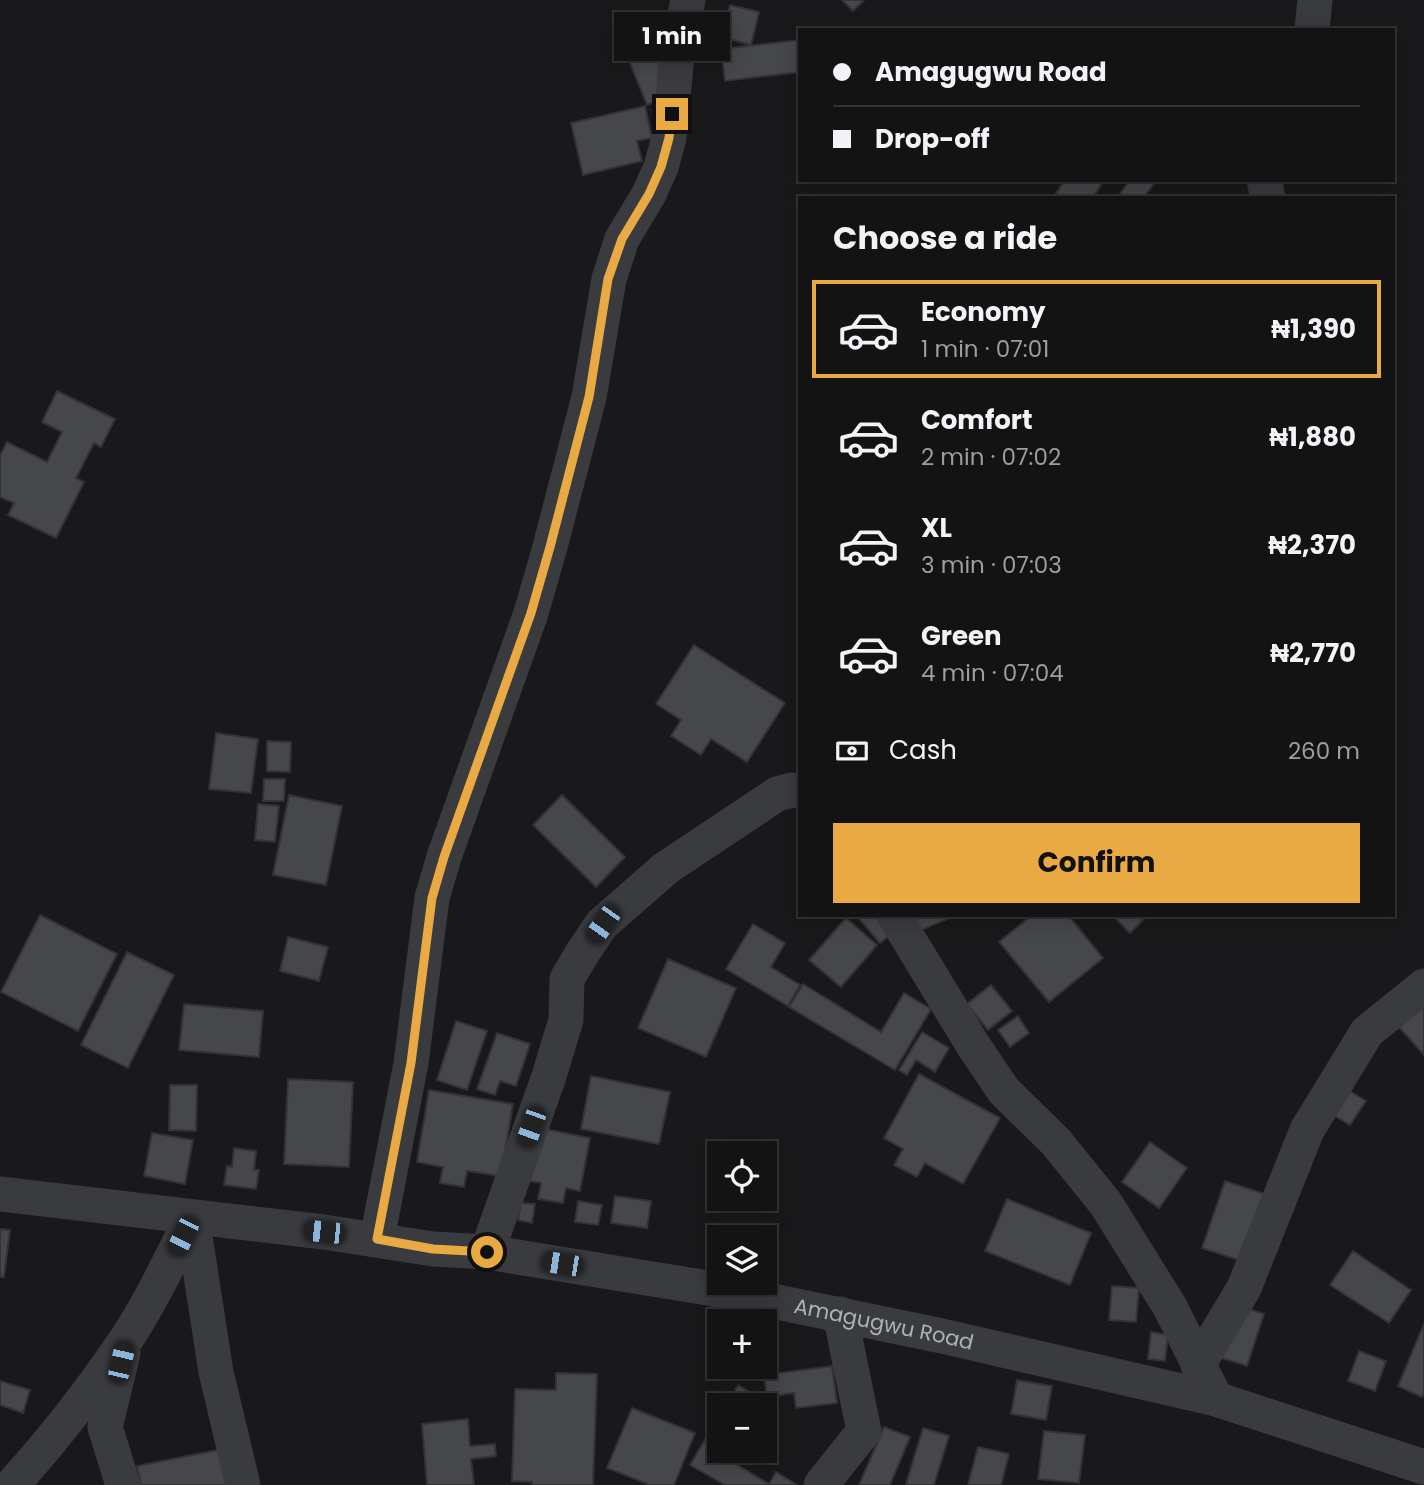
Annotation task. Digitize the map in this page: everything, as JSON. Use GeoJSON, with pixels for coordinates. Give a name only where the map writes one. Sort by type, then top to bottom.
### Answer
{"type":"FeatureCollection","features":[{"type":"Feature","properties":{"kind":"street"},"geometry":{"type":"LineString","coordinates":[[377,1239],[411,1063],[432,898],[444,857],[531,613],[550,547],[589,397],[608,279],[622,239],[649,194],[661,167],[669,138],[677,55],[685,13],[709,0]]}},
{"type":"Feature","properties":{"kind":"street"},"geometry":{"type":"LineString","coordinates":[[1312,28],[1315,0]]}},
{"type":"Feature","properties":{"kind":"street"},"geometry":{"type":"LineString","coordinates":[[487,1252],[566,1020],[567,979],[583,952],[603,924],[666,868],[777,794],[797,786]]}},
{"type":"Feature","properties":{"kind":"street"},"geometry":{"type":"LineString","coordinates":[[895,917],[1004,1091],[1056,1142],[1106,1204],[1170,1307],[1216,1399]]}},
{"type":"Feature","properties":{"kind":"street"},"geometry":{"type":"LineString","coordinates":[[1198,1365],[1244,1288],[1307,1130],[1367,1032],[1424,986]]}},
{"type":"Feature","properties":{"kind":"street","name":"Amagugwu Road"},"geometry":{"type":"LineString","coordinates":[[0,1194],[377,1239],[433,1249],[487,1252],[714,1289],[943,1336],[1216,1399],[1424,1467]]}},
{"type":"Feature","properties":{"kind":"street"},"geometry":{"type":"LineString","coordinates":[[12,1485],[41,1454],[126,1340],[165,1272],[192,1217]]}},
{"type":"Feature","properties":{"kind":"street"},"geometry":{"type":"LineString","coordinates":[[192,1217],[216,1372],[243,1485]]}},
{"type":"Feature","properties":{"kind":"street"},"geometry":{"type":"LineString","coordinates":[[821,1485],[864,1431],[840,1314]]}},
{"type":"Feature","properties":{"kind":"street"},"geometry":{"type":"LineString","coordinates":[[123,1485],[105,1427],[126,1340]]}},
{"type":"Feature","properties":{"kind":"building"},"geometry":{"type":"Polygon","coordinates":[[[842,0],[864,0],[853,11],[842,0]]]}},
{"type":"Feature","properties":{"kind":"building"},"geometry":{"type":"Polygon","coordinates":[[[730,5],[759,12],[751,45],[722,37],[730,5]]]}},
{"type":"Feature","properties":{"kind":"building"},"geometry":{"type":"Polygon","coordinates":[[[644,22],[674,94],[647,105],[618,33],[644,22]]]}},
{"type":"Feature","properties":{"kind":"building"},"geometry":{"type":"Polygon","coordinates":[[[798,40],[798,72],[725,81],[721,49],[798,40]]]}},
{"type":"Feature","properties":{"kind":"building"},"geometry":{"type":"Polygon","coordinates":[[[645,106],[652,138],[637,141],[642,161],[583,175],[571,123],[645,106]]]}},
{"type":"Feature","properties":{"kind":"building"},"geometry":{"type":"Polygon","coordinates":[[[1064,182],[1097,182],[1101,185],[1095,194],[1098,196],[1054,196],[1064,182]]]}},
{"type":"Feature","properties":{"kind":"building"},"geometry":{"type":"Polygon","coordinates":[[[1129,182],[1155,182],[1145,196],[1118,196],[1129,182]]]}},
{"type":"Feature","properties":{"kind":"building"},"geometry":{"type":"Polygon","coordinates":[[[57,391],[115,419],[101,447],[94,443],[76,478],[84,482],[56,538],[8,515],[14,503],[0,497],[0,455],[7,442],[47,462],[62,432],[42,422],[57,391]]]}},
{"type":"Feature","properties":{"kind":"building"},"geometry":{"type":"Polygon","coordinates":[[[694,645],[785,703],[747,762],[711,739],[701,755],[671,736],[681,720],[656,704],[694,645]]]}},
{"type":"Feature","properties":{"kind":"building"},"geometry":{"type":"Polygon","coordinates":[[[216,733],[258,739],[251,793],[209,789],[216,733]]]}},
{"type":"Feature","properties":{"kind":"building"},"geometry":{"type":"Polygon","coordinates":[[[267,741],[291,742],[290,772],[267,771],[267,741]]]}},
{"type":"Feature","properties":{"kind":"building"},"geometry":{"type":"Polygon","coordinates":[[[264,779],[285,779],[284,801],[263,801],[264,779]]]}},
{"type":"Feature","properties":{"kind":"building"},"geometry":{"type":"Polygon","coordinates":[[[289,795],[342,806],[326,885],[273,875],[289,795]]]}},
{"type":"Feature","properties":{"kind":"building"},"geometry":{"type":"Polygon","coordinates":[[[562,795],[625,857],[596,887],[533,825],[562,795]]]}},
{"type":"Feature","properties":{"kind":"building"},"geometry":{"type":"Polygon","coordinates":[[[258,804],[279,806],[275,842],[255,840],[258,804]]]}},
{"type":"Feature","properties":{"kind":"building"},"geometry":{"type":"Polygon","coordinates":[[[40,915],[117,954],[78,1031],[1,992],[40,915]]]}},
{"type":"Feature","properties":{"kind":"building"},"geometry":{"type":"Polygon","coordinates":[[[858,917],[881,917],[894,932],[880,943],[858,917]]]}},
{"type":"Feature","properties":{"kind":"building"},"geometry":{"type":"Polygon","coordinates":[[[916,917],[952,917],[921,930],[916,917]]]}},
{"type":"Feature","properties":{"kind":"building"},"geometry":{"type":"Polygon","coordinates":[[[1030,917],[1070,917],[1103,958],[1049,1002],[999,942],[1030,917]]]}},
{"type":"Feature","properties":{"kind":"building"},"geometry":{"type":"Polygon","coordinates":[[[1114,917],[1146,917],[1130,933],[1114,917]]]}},
{"type":"Feature","properties":{"kind":"building"},"geometry":{"type":"Polygon","coordinates":[[[846,918],[877,945],[841,987],[809,960],[846,918]]]}},
{"type":"Feature","properties":{"kind":"building"},"geometry":{"type":"Polygon","coordinates":[[[753,924],[785,943],[771,967],[800,985],[788,1006],[726,969],[753,924]]]}},
{"type":"Feature","properties":{"kind":"building"},"geometry":{"type":"Polygon","coordinates":[[[288,937],[328,947],[319,981],[280,971],[288,937]]]}},
{"type":"Feature","properties":{"kind":"building"},"geometry":{"type":"Polygon","coordinates":[[[127,952],[174,975],[128,1068],[81,1045],[127,952]]]}},
{"type":"Feature","properties":{"kind":"building"},"geometry":{"type":"Polygon","coordinates":[[[668,959],[736,988],[706,1057],[638,1028],[668,959]]]}},
{"type":"Feature","properties":{"kind":"building"},"geometry":{"type":"Polygon","coordinates":[[[803,984],[881,1032],[904,993],[931,1009],[895,1070],[789,1007],[803,984]]]}},
{"type":"Feature","properties":{"kind":"building"},"geometry":{"type":"Polygon","coordinates":[[[991,985],[1012,1011],[988,1030],[967,1004],[991,985]]]}},
{"type":"Feature","properties":{"kind":"building"},"geometry":{"type":"Polygon","coordinates":[[[1424,1002],[1424,1055],[1398,1026],[1424,1002]]]}},
{"type":"Feature","properties":{"kind":"building"},"geometry":{"type":"Polygon","coordinates":[[[184,1004],[263,1011],[259,1057],[179,1050],[184,1004]]]}},
{"type":"Feature","properties":{"kind":"building"},"geometry":{"type":"Polygon","coordinates":[[[1018,1016],[1029,1033],[1010,1047],[998,1030],[1018,1016]]]}},
{"type":"Feature","properties":{"kind":"building"},"geometry":{"type":"Polygon","coordinates":[[[456,1021],[487,1031],[467,1090],[437,1080],[456,1021]]]}},
{"type":"Feature","properties":{"kind":"building"},"geometry":{"type":"Polygon","coordinates":[[[922,1032],[949,1048],[935,1072],[916,1060],[907,1075],[899,1070],[922,1032]]]}},
{"type":"Feature","properties":{"kind":"building"},"geometry":{"type":"Polygon","coordinates":[[[497,1033],[530,1044],[516,1086],[500,1081],[495,1095],[477,1089],[497,1033]]]}},
{"type":"Feature","properties":{"kind":"building"},"geometry":{"type":"Polygon","coordinates":[[[919,1074],[1000,1118],[963,1184],[925,1163],[917,1177],[894,1165],[903,1149],[884,1138],[919,1074]]]}},
{"type":"Feature","properties":{"kind":"building"},"geometry":{"type":"Polygon","coordinates":[[[591,1076],[670,1092],[659,1144],[581,1129],[591,1076]]]}},
{"type":"Feature","properties":{"kind":"building"},"geometry":{"type":"Polygon","coordinates":[[[288,1079],[353,1082],[349,1167],[284,1164],[288,1079]]]}},
{"type":"Feature","properties":{"kind":"building"},"geometry":{"type":"Polygon","coordinates":[[[1338,1084],[1366,1101],[1350,1125],[1323,1109],[1338,1084]]]}},
{"type":"Feature","properties":{"kind":"building"},"geometry":{"type":"Polygon","coordinates":[[[170,1085],[197,1085],[196,1131],[169,1130],[170,1085]]]}},
{"type":"Feature","properties":{"kind":"building"},"geometry":{"type":"Polygon","coordinates":[[[429,1090],[513,1104],[501,1176],[467,1171],[464,1187],[440,1183],[443,1167],[417,1162],[429,1090]]]}},
{"type":"Feature","properties":{"kind":"building"},"geometry":{"type":"Polygon","coordinates":[[[535,1127],[590,1138],[580,1191],[566,1188],[563,1203],[538,1199],[541,1183],[524,1180],[535,1127]]]}},
{"type":"Feature","properties":{"kind":"building"},"geometry":{"type":"Polygon","coordinates":[[[152,1133],[193,1140],[185,1184],[144,1176],[152,1133]]]}},
{"type":"Feature","properties":{"kind":"building"},"geometry":{"type":"Polygon","coordinates":[[[1150,1142],[1187,1168],[1159,1208],[1122,1182],[1150,1142]]]}},
{"type":"Feature","properties":{"kind":"building"},"geometry":{"type":"Polygon","coordinates":[[[234,1148],[256,1151],[254,1170],[259,1170],[256,1189],[224,1185],[227,1166],[232,1167],[234,1148]]]}},
{"type":"Feature","properties":{"kind":"building"},"geometry":{"type":"Polygon","coordinates":[[[1225,1181],[1271,1196],[1248,1263],[1202,1248],[1225,1181]]]}},
{"type":"Feature","properties":{"kind":"building"},"geometry":{"type":"Polygon","coordinates":[[[615,1196],[651,1201],[647,1228],[611,1223],[615,1196]]]}},
{"type":"Feature","properties":{"kind":"building"},"geometry":{"type":"Polygon","coordinates":[[[1007,1199],[1091,1233],[1070,1285],[985,1251],[1007,1199]]]}},
{"type":"Feature","properties":{"kind":"building"},"geometry":{"type":"Polygon","coordinates":[[[578,1201],[602,1205],[598,1225],[575,1222],[578,1201]]]}},
{"type":"Feature","properties":{"kind":"building"},"geometry":{"type":"Polygon","coordinates":[[[521,1203],[535,1204],[532,1223],[518,1220],[521,1203]]]}},
{"type":"Feature","properties":{"kind":"building"},"geometry":{"type":"Polygon","coordinates":[[[0,1229],[10,1230],[4,1277],[0,1277],[0,1229]]]}},
{"type":"Feature","properties":{"kind":"building"},"geometry":{"type":"Polygon","coordinates":[[[1353,1251],[1411,1290],[1389,1323],[1330,1285],[1353,1251]]]}},
{"type":"Feature","properties":{"kind":"building"},"geometry":{"type":"Polygon","coordinates":[[[1112,1286],[1139,1288],[1136,1322],[1109,1320],[1112,1286]]]}},
{"type":"Feature","properties":{"kind":"building"},"geometry":{"type":"Polygon","coordinates":[[[1240,1306],[1264,1314],[1247,1366],[1222,1358],[1240,1306]]]}},
{"type":"Feature","properties":{"kind":"building"},"geometry":{"type":"Polygon","coordinates":[[[1424,1324],[1424,1392],[1422,1397],[1398,1386],[1424,1324]]]}},
{"type":"Feature","properties":{"kind":"building"},"geometry":{"type":"Polygon","coordinates":[[[1151,1332],[1168,1335],[1165,1361],[1148,1359],[1151,1332]]]}},
{"type":"Feature","properties":{"kind":"building"},"geometry":{"type":"Polygon","coordinates":[[[1359,1351],[1386,1361],[1375,1391],[1348,1381],[1359,1351]]]}},
{"type":"Feature","properties":{"kind":"building"},"geometry":{"type":"Polygon","coordinates":[[[832,1366],[837,1403],[796,1408],[794,1393],[777,1396],[777,1393],[766,1393],[765,1379],[777,1379],[777,1373],[832,1366]]]}},
{"type":"Feature","properties":{"kind":"building"},"geometry":{"type":"Polygon","coordinates":[[[556,1373],[597,1374],[593,1485],[532,1485],[532,1482],[512,1481],[515,1389],[556,1390],[556,1373]]]}},
{"type":"Feature","properties":{"kind":"building"},"geometry":{"type":"Polygon","coordinates":[[[1017,1380],[1052,1386],[1046,1420],[1011,1414],[1017,1380]]]}},
{"type":"Feature","properties":{"kind":"building"},"geometry":{"type":"Polygon","coordinates":[[[0,1381],[30,1390],[23,1413],[0,1405],[0,1381]]]}},
{"type":"Feature","properties":{"kind":"building"},"geometry":{"type":"Polygon","coordinates":[[[738,1385],[752,1393],[733,1393],[738,1385]]]}},
{"type":"Feature","properties":{"kind":"building"},"geometry":{"type":"Polygon","coordinates":[[[632,1408],[695,1433],[674,1485],[650,1485],[607,1468],[632,1408]]]}},
{"type":"Feature","properties":{"kind":"building"},"geometry":{"type":"Polygon","coordinates":[[[468,1419],[470,1446],[495,1444],[496,1456],[471,1459],[474,1485],[427,1485],[422,1424],[468,1419]]]}},
{"type":"Feature","properties":{"kind":"building"},"geometry":{"type":"Polygon","coordinates":[[[884,1427],[910,1437],[890,1485],[859,1485],[884,1427]]]}},
{"type":"Feature","properties":{"kind":"building"},"geometry":{"type":"Polygon","coordinates":[[[923,1428],[949,1436],[934,1485],[908,1485],[906,1484],[923,1428]]]}},
{"type":"Feature","properties":{"kind":"building"},"geometry":{"type":"Polygon","coordinates":[[[1044,1431],[1085,1435],[1079,1483],[1038,1479],[1044,1431]]]}},
{"type":"Feature","properties":{"kind":"building"},"geometry":{"type":"Polygon","coordinates":[[[707,1436],[707,1463],[737,1463],[769,1484],[776,1472],[797,1485],[725,1485],[690,1465],[707,1436]]]}},
{"type":"Feature","properties":{"kind":"building"},"geometry":{"type":"Polygon","coordinates":[[[978,1447],[1009,1454],[1001,1485],[968,1485],[978,1447]]]}},
{"type":"Feature","properties":{"kind":"building"},"geometry":{"type":"Polygon","coordinates":[[[228,1448],[236,1485],[141,1485],[137,1466],[228,1448]]]}},
{"type":"Feature","properties":{"kind":"route"},"geometry":{"type":"LineString","coordinates":[[487,1252],[433,1249],[377,1239],[411,1063],[432,898],[444,857],[531,613],[550,547],[589,397],[608,279],[622,239],[649,194],[661,167],[672,114]]}}]}
